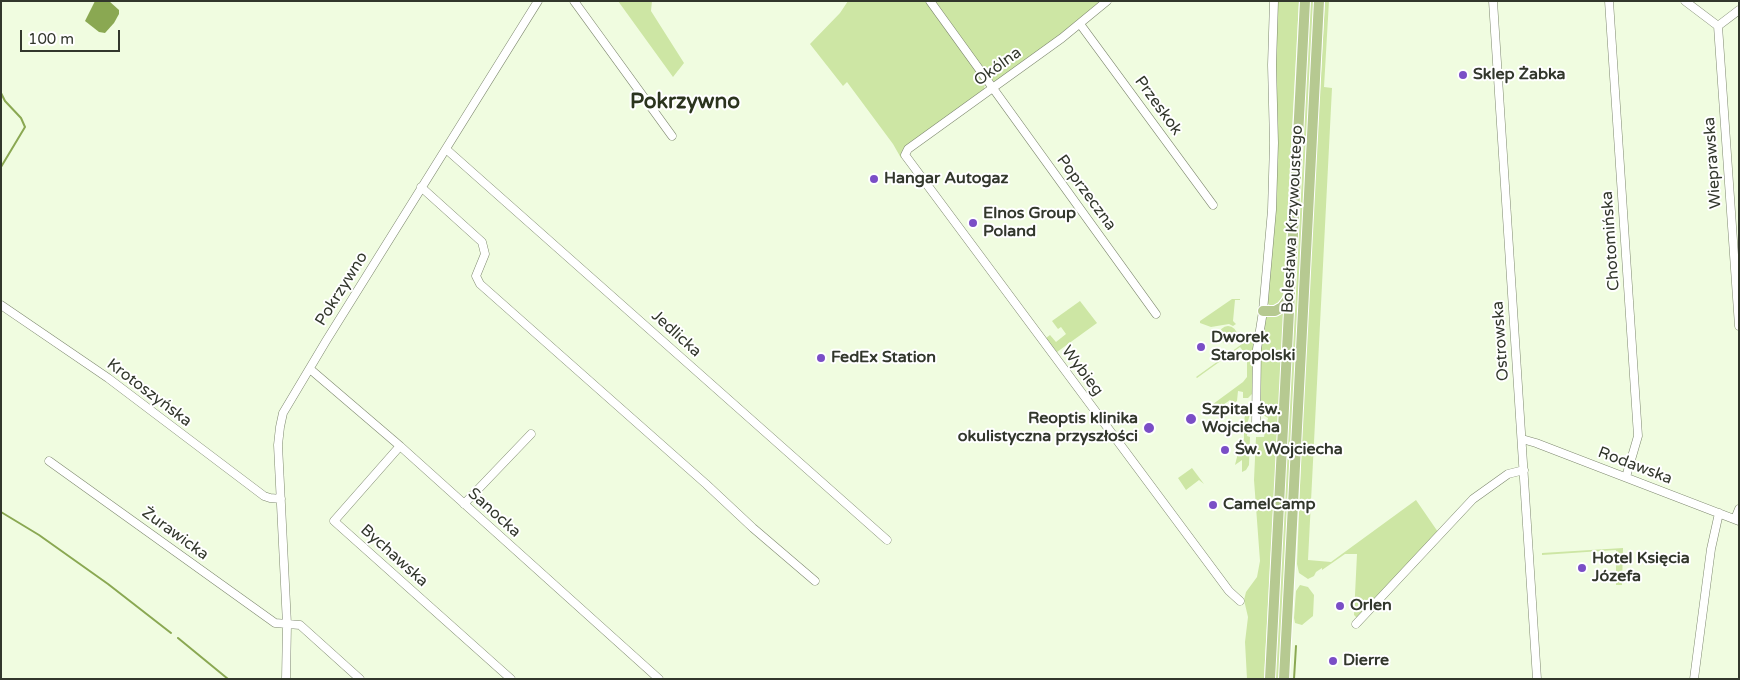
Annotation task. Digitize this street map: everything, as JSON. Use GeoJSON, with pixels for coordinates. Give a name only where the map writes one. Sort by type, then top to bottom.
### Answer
{"type":"FeatureCollection","features":[{"type":"Feature","properties":{"kind":"main road","name":"Bolesława Krzywoustego"},"geometry":{"type":"LineString","coordinates":[[1270,679],[1305,1]]}},
{"type":"Feature","properties":{"kind":"main road","name":"Bolesława Krzywoustego"},"geometry":{"type":"LineString","coordinates":[[1284,679],[1319,1]]}},
{"type":"Feature","properties":{"kind":"main road"},"geometry":{"type":"LineString","coordinates":[[1263,311],[1270,312],[1282,307],[1289,298]]}},
{"type":"Feature","properties":{"kind":"street","name":"Pokrzywno"},"geometry":{"type":"LineString","coordinates":[[286,679],[287,624],[278,445],[281,421],[286,408],[538,1]]}},
{"type":"Feature","properties":{"kind":"street"},"geometry":{"type":"LineString","coordinates":[[574,1],[672,136]]}},
{"type":"Feature","properties":{"kind":"street","name":"Poprzeczna"},"geometry":{"type":"LineString","coordinates":[[930,1],[1156,314]]}},
{"type":"Feature","properties":{"kind":"street","name":"Okólna"},"geometry":{"type":"LineString","coordinates":[[904,155],[908,149],[1080,24],[1087,16],[1107,1]]}},
{"type":"Feature","properties":{"kind":"street","name":"Bolesława Krzywoustego"},"geometry":{"type":"LineString","coordinates":[[1256,424],[1257,349],[1263,311],[1273,183],[1272,65],[1274,1]]}},
{"type":"Feature","properties":{"kind":"street","name":"Ostrowska"},"geometry":{"type":"LineString","coordinates":[[1493,1],[1537,679]]}},
{"type":"Feature","properties":{"kind":"street","name":"Chotomińska"},"geometry":{"type":"LineString","coordinates":[[1609,1],[1638,436],[1626,477]]}},
{"type":"Feature","properties":{"kind":"street"},"geometry":{"type":"LineString","coordinates":[[1685,1],[1718,26],[1739,10]]}},
{"type":"Feature","properties":{"kind":"street","name":"Przeskok"},"geometry":{"type":"LineString","coordinates":[[1080,24],[1213,205]]}},
{"type":"Feature","properties":{"kind":"street","name":"Wieprawska"},"geometry":{"type":"LineString","coordinates":[[1718,26],[1739,326]]}},
{"type":"Feature","properties":{"kind":"street","name":"Jedlicka"},"geometry":{"type":"LineString","coordinates":[[446,149],[887,540]]}},
{"type":"Feature","properties":{"kind":"street","name":"Wybieg"},"geometry":{"type":"LineString","coordinates":[[904,155],[1240,602]]}},
{"type":"Feature","properties":{"kind":"street"},"geometry":{"type":"LineString","coordinates":[[421,188],[482,242],[485,254],[476,276],[480,284],[815,581]]}},
{"type":"Feature","properties":{"kind":"street","name":"Krotoszyńska"},"geometry":{"type":"LineString","coordinates":[[1,305],[108,378],[264,496],[281,499]]}},
{"type":"Feature","properties":{"kind":"street","name":"Sanocka"},"geometry":{"type":"LineString","coordinates":[[310,369],[400,446],[659,679]]}},
{"type":"Feature","properties":{"kind":"street"},"geometry":{"type":"LineString","coordinates":[[464,504],[531,434]]}},
{"type":"Feature","properties":{"kind":"street","name":"Rodawska"},"geometry":{"type":"LineString","coordinates":[[1522,439],[1737,520]]}},
{"type":"Feature","properties":{"kind":"street","name":"Bychawska"},"geometry":{"type":"LineString","coordinates":[[400,446],[334,520],[511,679]]}},
{"type":"Feature","properties":{"kind":"street","name":"Żurawicka"},"geometry":{"type":"LineString","coordinates":[[49,461],[275,622],[287,624]]}},
{"type":"Feature","properties":{"kind":"street"},"geometry":{"type":"LineString","coordinates":[[1356,624],[1473,498],[1508,474],[1524,470]]}},
{"type":"Feature","properties":{"kind":"street"},"geometry":{"type":"LineString","coordinates":[[1737,520],[1739,509]]}},
{"type":"Feature","properties":{"kind":"street"},"geometry":{"type":"LineString","coordinates":[[1694,679],[1711,549],[1719,513]]}},
{"type":"Feature","properties":{"kind":"street"},"geometry":{"type":"LineString","coordinates":[[287,624],[300,625],[360,679]]}},
{"type":"Feature","properties":{"kind":"shaded area"},"geometry":{"type":"Polygon","coordinates":[[[95,1],[109,1],[119,10],[114,23],[105,33],[99,32],[85,21],[95,1]]]}},
{"type":"Feature","properties":{"kind":"shaded area"},"geometry":{"type":"Polygon","coordinates":[[[618,1],[652,1],[651,11],[684,63],[673,77],[618,1]]]}},
{"type":"Feature","properties":{"kind":"shaded area"},"geometry":{"type":"Polygon","coordinates":[[[848,1],[928,1],[985,83],[984,90],[903,151],[901,158],[893,144],[847,82],[843,86],[810,44],[840,13],[848,1]]]}},
{"type":"Feature","properties":{"kind":"shaded area"},"geometry":{"type":"Polygon","coordinates":[[[934,1],[1103,1],[1001,81],[994,81],[990,80],[934,1]]]}},
{"type":"Feature","properties":{"kind":"shaded area"},"geometry":{"type":"Polygon","coordinates":[[[1277,1],[1299,1],[1283,294],[1279,305],[1271,307],[1266,301],[1277,1]]]}},
{"type":"Feature","properties":{"kind":"shaded area"},"geometry":{"type":"Polygon","coordinates":[[[1309,1],[1315,1],[1280,679],[1274,679],[1309,1]]]}},
{"type":"Feature","properties":{"kind":"shaded area"},"geometry":{"type":"Polygon","coordinates":[[[1325,1],[1329,1],[1324,87],[1332,88],[1308,560],[1331,562],[1416,500],[1438,532],[1357,618],[1354,615],[1357,554],[1345,554],[1308,579],[1299,573],[1297,564],[1304,380],[1325,1]]]}},
{"type":"Feature","properties":{"kind":"shaded area"},"geometry":{"type":"Polygon","coordinates":[[[1232,299],[1240,299],[1235,300],[1233,321],[1236,324],[1233,326],[1229,324],[1211,327],[1200,323],[1200,321],[1232,299]]]}},
{"type":"Feature","properties":{"kind":"shaded area"},"geometry":{"type":"Polygon","coordinates":[[[1080,301],[1097,323],[1057,352],[1046,338],[1050,335],[1056,342],[1066,334],[1061,327],[1058,329],[1052,321],[1080,301]]]}},
{"type":"Feature","properties":{"kind":"shaded area"},"geometry":{"type":"Polygon","coordinates":[[[1284,309],[1264,679],[1247,679],[1245,642],[1248,617],[1244,600],[1246,592],[1257,577],[1260,561],[1254,480],[1256,437],[1264,437],[1268,418],[1260,413],[1258,409],[1260,350],[1265,318],[1284,309]]]}},
{"type":"Feature","properties":{"kind":"shaded area"},"geometry":{"type":"Polygon","coordinates":[[[1224,326],[1232,326],[1237,331],[1235,342],[1224,344],[1219,339],[1219,331],[1224,326]]]}},
{"type":"Feature","properties":{"kind":"shaded area"},"geometry":{"type":"Polygon","coordinates":[[[1249,337],[1255,341],[1252,394],[1248,398],[1243,398],[1243,392],[1238,391],[1237,401],[1234,403],[1230,400],[1212,413],[1209,407],[1247,377],[1247,356],[1240,347],[1196,377],[1249,339],[1249,337]]]}},
{"type":"Feature","properties":{"kind":"shaded area"},"geometry":{"type":"Polygon","coordinates":[[[1245,404],[1249,406],[1251,411],[1247,436],[1250,437],[1249,465],[1242,472],[1242,460],[1235,465],[1238,453],[1243,453],[1244,441],[1239,441],[1239,439],[1244,439],[1244,427],[1239,425],[1244,425],[1245,413],[1240,412],[1245,404]]]}},
{"type":"Feature","properties":{"kind":"shaded area"},"geometry":{"type":"Polygon","coordinates":[[[1192,468],[1204,484],[1199,480],[1186,490],[1178,478],[1192,468]]]}},
{"type":"Feature","properties":{"kind":"shaded area"},"geometry":{"type":"Polygon","coordinates":[[[1623,548],[1622,585],[1616,585],[1616,550],[1542,555],[1542,553],[1623,548]]]}},
{"type":"Feature","properties":{"kind":"shaded area"},"geometry":{"type":"Polygon","coordinates":[[[1300,585],[1308,587],[1314,595],[1313,616],[1302,625],[1295,623],[1294,618],[1296,591],[1300,585]]]}},
{"type":"Feature","properties":{"kind":"waterway"},"geometry":{"type":"LineString","coordinates":[[1,93],[5,101],[21,118],[25,127],[1,167]]}},
{"type":"Feature","properties":{"kind":"waterway"},"geometry":{"type":"LineString","coordinates":[[1,512],[39,535],[108,584],[171,633]]}},
{"type":"Feature","properties":{"kind":"waterway"},"geometry":{"type":"LineString","coordinates":[[178,638],[228,679]]}},
{"type":"Feature","properties":{"kind":"waterway"},"geometry":{"type":"LineString","coordinates":[[1294,679],[1296,646]]}},
{"type":"Feature","properties":{"kind":"place","name":"Sklep Żabka"},"geometry":{"type":"Point","coordinates":[1463,75]}},
{"type":"Feature","properties":{"kind":"place","name":"Hangar Autogaz"},"geometry":{"type":"Point","coordinates":[874,179]}},
{"type":"Feature","properties":{"kind":"place","name":"Elnos Group Poland"},"geometry":{"type":"Point","coordinates":[973,223]}},
{"type":"Feature","properties":{"kind":"place","name":"Dworek Staropolski"},"geometry":{"type":"Point","coordinates":[1201,347]}},
{"type":"Feature","properties":{"kind":"place","name":"FedEx Station"},"geometry":{"type":"Point","coordinates":[821,358]}},
{"type":"Feature","properties":{"kind":"place","name":"Szpital św. Wojciecha"},"geometry":{"type":"Point","coordinates":[1191,419]}},
{"type":"Feature","properties":{"kind":"place","name":"Reoptis klinika okulistyczna przyszłości"},"geometry":{"type":"Point","coordinates":[1149,428]}},
{"type":"Feature","properties":{"kind":"place","name":"Św. Wojciecha"},"geometry":{"type":"Point","coordinates":[1225,450]}},
{"type":"Feature","properties":{"kind":"place","name":"CamelCamp"},"geometry":{"type":"Point","coordinates":[1213,505]}},
{"type":"Feature","properties":{"kind":"place","name":"Hotel Księcia Józefa"},"geometry":{"type":"Point","coordinates":[1582,568]}},
{"type":"Feature","properties":{"kind":"place","name":"Orlen"},"geometry":{"type":"Point","coordinates":[1340,606]}},
{"type":"Feature","properties":{"kind":"place","name":"Dierre"},"geometry":{"type":"Point","coordinates":[1333,661]}},
{"type":"Feature","properties":{"kind":"district","name":"Pokrzywno"},"geometry":{"type":"Point","coordinates":[685,102]}}]}
